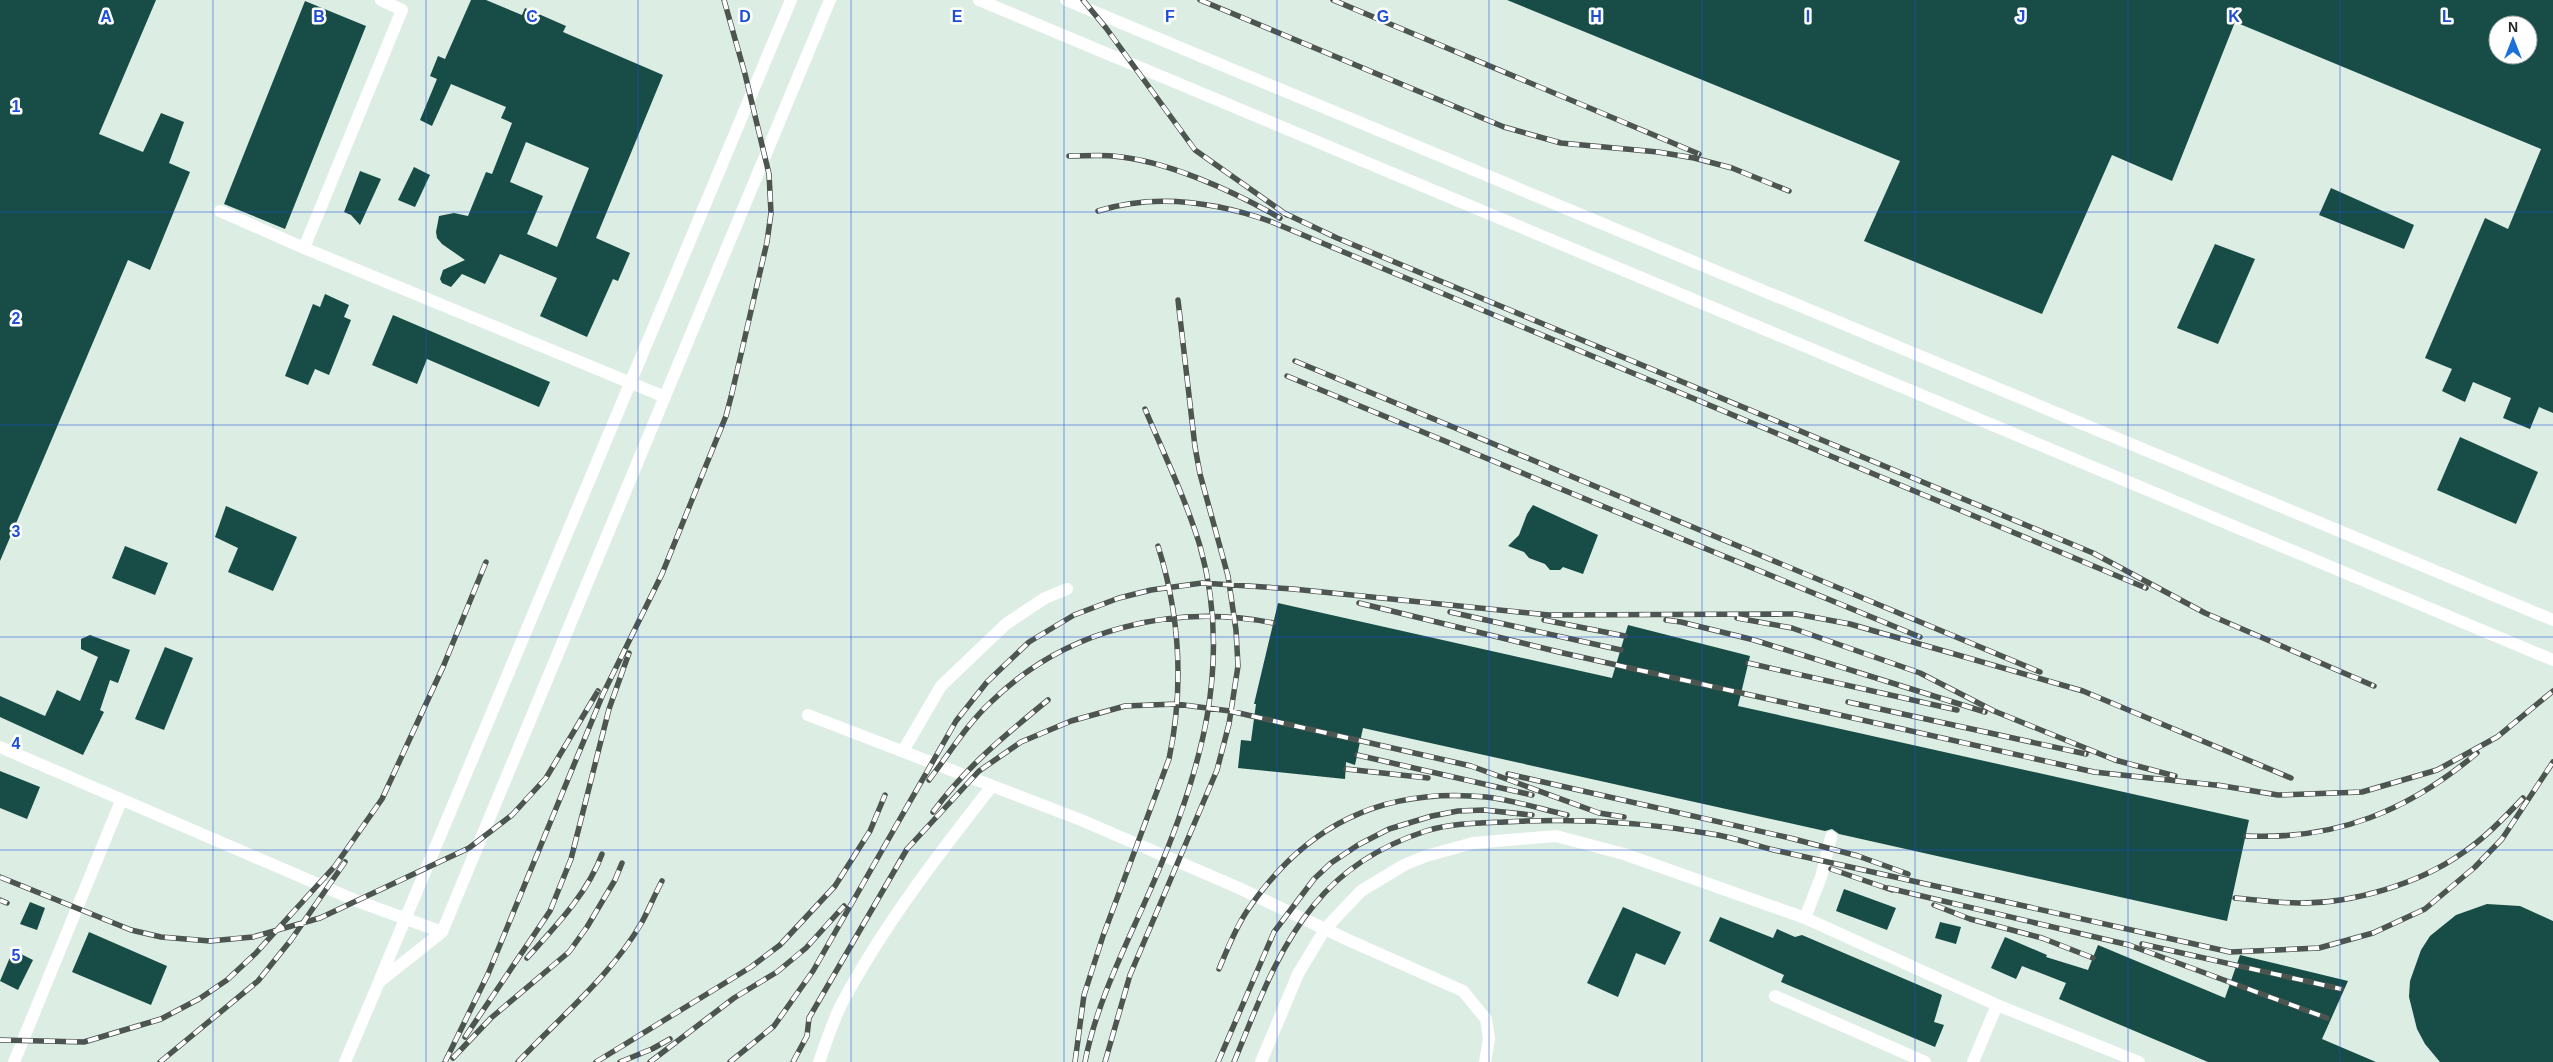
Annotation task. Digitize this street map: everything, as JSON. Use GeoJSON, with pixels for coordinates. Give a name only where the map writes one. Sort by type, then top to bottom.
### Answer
{"type":"FeatureCollection","features":[{"type":"Feature","properties":{"kind":"lane"},"geometry":{"type":"LineString","coordinates":[[304,248],[402,10],[381,0]]}},
{"type":"Feature","properties":{"kind":"lane"},"geometry":{"type":"LineString","coordinates":[[345,1062],[792,0]]}},
{"type":"Feature","properties":{"kind":"lane"},"geometry":{"type":"LineString","coordinates":[[379,982],[442,932],[830,0]]}},
{"type":"Feature","properties":{"kind":"lane"},"geometry":{"type":"LineString","coordinates":[[979,0],[2553,660]]}},
{"type":"Feature","properties":{"kind":"lane"},"geometry":{"type":"LineString","coordinates":[[1066,0],[2553,620]]}},
{"type":"Feature","properties":{"kind":"lane"},"geometry":{"type":"LineString","coordinates":[[220,211],[304,248],[665,397]]}},
{"type":"Feature","properties":{"kind":"lane"},"geometry":{"type":"LineString","coordinates":[[903,751],[941,686],[1006,624],[1045,598],[1067,589]]}},
{"type":"Feature","properties":{"kind":"lane"},"geometry":{"type":"LineString","coordinates":[[808,714],[1081,820],[1179,862],[1463,991],[1486,1019],[1489,1039],[1485,1062]]}},
{"type":"Feature","properties":{"kind":"lane"},"geometry":{"type":"LineString","coordinates":[[0,747],[121,801],[357,901],[442,932]]}},
{"type":"Feature","properties":{"kind":"lane"},"geometry":{"type":"LineString","coordinates":[[819,1062],[840,1006],[881,939],[923,874],[992,786]]}},
{"type":"Feature","properties":{"kind":"lane"},"geometry":{"type":"LineString","coordinates":[[14,1062],[121,801]]}},
{"type":"Feature","properties":{"kind":"lane"},"geometry":{"type":"LineString","coordinates":[[1261,1062],[1298,974],[1325,929],[1361,891],[1404,865],[1426,856],[1473,843],[1556,836],[1624,854],[1805,918],[1996,1004],[2139,1062]]}},
{"type":"Feature","properties":{"kind":"lane"},"geometry":{"type":"LineString","coordinates":[[1805,918],[1821,877],[1831,837]]}},
{"type":"Feature","properties":{"kind":"lane"},"geometry":{"type":"LineString","coordinates":[[1775,996],[1925,1062]]}},
{"type":"Feature","properties":{"kind":"lane"},"geometry":{"type":"LineString","coordinates":[[1973,1062],[1996,1004]]}},
{"type":"Feature","properties":{"kind":"building"},"geometry":{"type":"Polygon","coordinates":[[[0,0],[156,0],[99,134],[143,152],[161,113],[184,122],[169,163],[190,172],[150,270],[128,260],[0,561],[0,0]]]}},
{"type":"Feature","properties":{"kind":"building"},"geometry":{"type":"Polygon","coordinates":[[[471,0],[486,0],[522,15],[525,8],[566,26],[563,32],[663,75],[596,238],[630,253],[618,281],[613,279],[587,337],[540,316],[557,278],[500,254],[485,284],[462,274],[451,287],[442,283],[440,279],[443,270],[465,260],[442,244],[437,238],[436,232],[439,216],[454,213],[468,216],[486,172],[492,174],[512,123],[501,118],[506,107],[451,84],[432,126],[420,120],[437,79],[430,76],[438,56],[445,59],[471,0]],[[526,142],[510,182],[543,196],[527,234],[557,247],[589,168],[526,142]]]}},
{"type":"Feature","properties":{"kind":"building"},"geometry":{"type":"Polygon","coordinates":[[[1507,0],[2553,0],[2553,413],[2539,407],[2530,429],[2503,418],[2511,398],[2473,382],[2465,402],[2442,391],[2452,369],[2425,358],[2485,218],[2508,229],[2541,149],[2235,22],[2172,181],[2112,155],[2042,314],[1864,241],[1900,161],[1507,0]]]}},
{"type":"Feature","properties":{"kind":"building"},"geometry":{"type":"Polygon","coordinates":[[[305,1],[366,26],[285,229],[224,204],[305,1]]]}},
{"type":"Feature","properties":{"kind":"building"},"geometry":{"type":"Polygon","coordinates":[[[414,167],[430,175],[415,207],[398,200],[414,167]]]}},
{"type":"Feature","properties":{"kind":"building"},"geometry":{"type":"Polygon","coordinates":[[[360,171],[381,179],[360,225],[351,215],[344,212],[360,171]]]}},
{"type":"Feature","properties":{"kind":"building"},"geometry":{"type":"Polygon","coordinates":[[[2331,188],[2414,225],[2404,249],[2319,215],[2331,188]]]}},
{"type":"Feature","properties":{"kind":"building"},"geometry":{"type":"Polygon","coordinates":[[[2215,244],[2255,259],[2218,344],[2177,328],[2215,244]]]}},
{"type":"Feature","properties":{"kind":"building"},"geometry":{"type":"Polygon","coordinates":[[[325,294],[349,305],[344,317],[351,320],[329,375],[315,369],[308,385],[285,376],[313,304],[320,307],[325,294]]]}},
{"type":"Feature","properties":{"kind":"building"},"geometry":{"type":"Polygon","coordinates":[[[393,315],[550,382],[539,407],[427,359],[417,384],[372,365],[393,315]]]}},
{"type":"Feature","properties":{"kind":"building"},"geometry":{"type":"Polygon","coordinates":[[[2460,437],[2538,472],[2516,524],[2437,490],[2460,437]]]}},
{"type":"Feature","properties":{"kind":"building"},"geometry":{"type":"Polygon","coordinates":[[[1533,505],[1598,535],[1583,574],[1563,567],[1560,570],[1550,570],[1545,564],[1529,558],[1524,552],[1508,546],[1519,535],[1527,514],[1533,505]]]}},
{"type":"Feature","properties":{"kind":"building"},"geometry":{"type":"Polygon","coordinates":[[[226,506],[297,537],[273,591],[228,572],[238,548],[215,537],[226,506]]]}},
{"type":"Feature","properties":{"kind":"building"},"geometry":{"type":"Polygon","coordinates":[[[125,546],[168,563],[155,595],[112,578],[125,546]]]}},
{"type":"Feature","properties":{"kind":"building"},"geometry":{"type":"Polygon","coordinates":[[[1278,603],[1612,678],[1628,625],[1750,656],[1738,706],[2249,820],[2227,921],[1839,834],[1832,829],[1825,831],[1363,728],[1355,765],[1346,762],[1345,779],[1238,768],[1241,740],[1251,741],[1256,704],[1254,704],[1278,603]]]}},
{"type":"Feature","properties":{"kind":"building"},"geometry":{"type":"Polygon","coordinates":[[[90,635],[130,650],[118,683],[110,680],[100,710],[104,712],[83,755],[0,717],[0,696],[45,716],[57,690],[80,701],[98,657],[81,649],[81,639],[90,635]]]}},
{"type":"Feature","properties":{"kind":"building"},"geometry":{"type":"Polygon","coordinates":[[[165,647],[193,658],[164,730],[135,719],[165,647]]]}},
{"type":"Feature","properties":{"kind":"building"},"geometry":{"type":"Polygon","coordinates":[[[0,771],[40,787],[27,819],[0,808],[0,771]]]}},
{"type":"Feature","properties":{"kind":"building"},"geometry":{"type":"Polygon","coordinates":[[[1844,889],[1896,908],[1887,930],[1836,911],[1844,889]]]}},
{"type":"Feature","properties":{"kind":"building"},"geometry":{"type":"Polygon","coordinates":[[[30,902],[45,908],[37,930],[20,924],[30,902]]]}},
{"type":"Feature","properties":{"kind":"building"},"geometry":{"type":"Polygon","coordinates":[[[2487,904],[2520,906],[2553,921],[2553,1062],[2440,1062],[2425,1044],[2417,1029],[2409,997],[2410,981],[2421,950],[2430,936],[2456,915],[2487,904]]]}},
{"type":"Feature","properties":{"kind":"building"},"geometry":{"type":"Polygon","coordinates":[[[1623,907],[1681,932],[1665,965],[1636,953],[1618,997],[1587,983],[1623,907]]]}},
{"type":"Feature","properties":{"kind":"building"},"geometry":{"type":"Polygon","coordinates":[[[1720,917],[1773,938],[1777,929],[1795,937],[1802,935],[1942,995],[1934,1022],[1944,1025],[1935,1047],[1781,982],[1784,975],[1709,941],[1720,917]]]}},
{"type":"Feature","properties":{"kind":"building"},"geometry":{"type":"Polygon","coordinates":[[[1940,922],[1961,927],[1956,944],[1935,938],[1940,922]]]}},
{"type":"Feature","properties":{"kind":"building"},"geometry":{"type":"Polygon","coordinates":[[[89,932],[167,966],[151,1005],[72,972],[89,932]]]}},
{"type":"Feature","properties":{"kind":"building"},"geometry":{"type":"Polygon","coordinates":[[[2005,937],[2047,955],[2046,957],[2088,970],[2098,945],[2225,998],[2240,955],[2348,981],[2322,1039],[2376,1062],[2208,1062],[2059,999],[2066,983],[2022,966],[2016,979],[1991,968],[2005,937]]]}},
{"type":"Feature","properties":{"kind":"building"},"geometry":{"type":"Polygon","coordinates":[[[13,950],[33,960],[18,990],[0,981],[13,950]]]}},
{"type":"Feature","properties":{"kind":"railway"},"geometry":{"type":"LineString","coordinates":[[445,1062],[488,974],[603,694],[662,574],[726,416],[767,242],[771,213],[769,174],[745,74],[724,0]]}},
{"type":"Feature","properties":{"kind":"railway"},"geometry":{"type":"LineString","coordinates":[[1083,0],[1106,28],[1195,150],[1287,215]]}},
{"type":"Feature","properties":{"kind":"railway"},"geometry":{"type":"LineString","coordinates":[[1200,0],[1504,127],[1561,143],[1658,152],[1694,158],[1732,168],[1789,191]]}},
{"type":"Feature","properties":{"kind":"railway"},"geometry":{"type":"LineString","coordinates":[[1333,0],[1699,154]]}},
{"type":"Feature","properties":{"kind":"railway"},"geometry":{"type":"LineString","coordinates":[[1069,156],[1112,156],[1133,159],[1176,170],[1242,197],[1280,218]]}},
{"type":"Feature","properties":{"kind":"railway"},"geometry":{"type":"LineString","coordinates":[[1098,211],[1142,202],[1186,202],[1229,209],[1272,222],[2146,588]]}},
{"type":"Feature","properties":{"kind":"railway"},"geometry":{"type":"LineString","coordinates":[[1282,212],[1337,238],[2093,553],[2205,613],[2374,686]]}},
{"type":"Feature","properties":{"kind":"railway"},"geometry":{"type":"LineString","coordinates":[[1105,1062],[1130,975],[1217,770],[1229,724],[1238,666],[1236,630],[1228,576],[1200,474],[1195,447],[1178,300]]}},
{"type":"Feature","properties":{"kind":"railway"},"geometry":{"type":"LineString","coordinates":[[1295,361],[2040,672]]}},
{"type":"Feature","properties":{"kind":"railway"},"geometry":{"type":"LineString","coordinates":[[1287,376],[1920,637]]}},
{"type":"Feature","properties":{"kind":"railway"},"geometry":{"type":"LineString","coordinates":[[1085,1062],[1097,1015],[1155,879],[1186,798],[1207,716],[1212,674],[1213,632],[1209,589],[1200,546],[1181,494],[1145,409]]}},
{"type":"Feature","properties":{"kind":"railway"},"geometry":{"type":"LineString","coordinates":[[1075,1062],[1084,995],[1103,936],[1169,759],[1174,732],[1178,679],[1175,625],[1171,599],[1158,546]]}},
{"type":"Feature","properties":{"kind":"railway"},"geometry":{"type":"LineString","coordinates":[[0,1040],[84,1042],[161,1019],[199,999],[227,980],[256,953],[335,866],[382,799],[443,667],[486,562]]}},
{"type":"Feature","properties":{"kind":"railway"},"geometry":{"type":"LineString","coordinates":[[730,1062],[774,1026],[813,971],[956,721],[987,682],[1029,642],[1074,615],[1119,598],[1151,590],[1202,583],[1293,589],[1549,615],[1796,614],[1850,624],[2083,691],[2291,778]]}},
{"type":"Feature","properties":{"kind":"railway"},"geometry":{"type":"LineString","coordinates":[[1359,603],[1563,653],[2094,772],[2224,786]]}},
{"type":"Feature","properties":{"kind":"railway"},"geometry":{"type":"LineString","coordinates":[[1450,612],[1621,650]]}},
{"type":"Feature","properties":{"kind":"railway"},"geometry":{"type":"LineString","coordinates":[[929,780],[966,729],[991,702],[1020,677],[1052,656],[1086,640],[1122,628],[1159,620],[1197,617],[1235,618],[1273,623]]}},
{"type":"Feature","properties":{"kind":"railway"},"geometry":{"type":"LineString","coordinates":[[1737,618],[1792,628],[1920,673],[1994,711],[2115,760],[2175,776]]}},
{"type":"Feature","properties":{"kind":"railway"},"geometry":{"type":"LineString","coordinates":[[1544,620],[1625,636]]}},
{"type":"Feature","properties":{"kind":"railway"},"geometry":{"type":"LineString","coordinates":[[1666,620],[1754,640],[1985,712]]}},
{"type":"Feature","properties":{"kind":"railway"},"geometry":{"type":"LineString","coordinates":[[465,1037],[550,911],[571,859],[609,709],[629,653]]}},
{"type":"Feature","properties":{"kind":"railway"},"geometry":{"type":"LineString","coordinates":[[1748,663],[1957,710]]}},
{"type":"Feature","properties":{"kind":"railway"},"geometry":{"type":"LineString","coordinates":[[0,877],[131,930],[161,937],[210,941],[253,937],[320,918],[469,848],[512,815],[546,778],[598,691]]}},
{"type":"Feature","properties":{"kind":"railway"},"geometry":{"type":"LineString","coordinates":[[2217,785],[2278,795],[2362,792],[2437,770],[2497,737],[2553,691]]}},
{"type":"Feature","properties":{"kind":"railway"},"geometry":{"type":"LineString","coordinates":[[933,812],[973,766],[1001,739],[1048,700]]}},
{"type":"Feature","properties":{"kind":"railway"},"geometry":{"type":"LineString","coordinates":[[1848,702],[2086,754]]}},
{"type":"Feature","properties":{"kind":"railway"},"geometry":{"type":"LineString","coordinates":[[793,1062],[807,1036],[809,1018],[907,849],[979,771],[1021,742],[1071,721],[1125,706],[1176,704],[1230,711],[1471,766],[1599,813],[1624,817]]}},
{"type":"Feature","properties":{"kind":"railway"},"geometry":{"type":"LineString","coordinates":[[2246,836],[2279,836],[2311,833],[2341,827],[2370,818],[2398,806],[2425,791],[2477,753]]}},
{"type":"Feature","properties":{"kind":"railway"},"geometry":{"type":"LineString","coordinates":[[1357,755],[1532,795]]}},
{"type":"Feature","properties":{"kind":"railway"},"geometry":{"type":"LineString","coordinates":[[1234,1062],[1259,1000],[1278,960],[1301,923],[1325,892],[1351,869],[1379,851],[1394,843],[1436,828],[1475,823],[1556,820],[1661,826],[1728,837],[1774,850],[2230,952],[2319,948],[2373,933],[2425,909],[2475,867],[2502,839],[2553,762]]}},
{"type":"Feature","properties":{"kind":"railway"},"geometry":{"type":"LineString","coordinates":[[1346,769],[1428,778]]}},
{"type":"Feature","properties":{"kind":"railway"},"geometry":{"type":"LineString","coordinates":[[1508,774],[1790,838],[1858,856],[1908,874]]}},
{"type":"Feature","properties":{"kind":"railway"},"geometry":{"type":"LineString","coordinates":[[596,1062],[751,967],[780,945],[835,886],[870,831],[885,795]]}},
{"type":"Feature","properties":{"kind":"railway"},"geometry":{"type":"LineString","coordinates":[[1219,969],[1247,911],[1270,881],[1294,856],[1321,834],[1349,818],[1380,806],[1413,798],[1448,796],[1496,798],[1567,815]]}},
{"type":"Feature","properties":{"kind":"railway"},"geometry":{"type":"LineString","coordinates":[[2235,898],[2299,903],[2319,902],[2362,896],[2405,883],[2444,865],[2478,842],[2523,798]]}},
{"type":"Feature","properties":{"kind":"railway"},"geometry":{"type":"LineString","coordinates":[[1218,1062],[1274,932],[1314,879],[1331,863],[1358,845],[1389,829],[1432,816],[1458,811],[1484,810],[1532,815]]}},
{"type":"Feature","properties":{"kind":"railway"},"geometry":{"type":"LineString","coordinates":[[527,958],[579,896],[602,854]]}},
{"type":"Feature","properties":{"kind":"railway"},"geometry":{"type":"LineString","coordinates":[[160,1062],[258,981],[291,940],[345,862]]}},
{"type":"Feature","properties":{"kind":"railway"},"geometry":{"type":"LineString","coordinates":[[453,1058],[491,1018],[569,952],[587,927],[615,880],[622,863]]}},
{"type":"Feature","properties":{"kind":"railway"},"geometry":{"type":"LineString","coordinates":[[1831,869],[1892,890]]}},
{"type":"Feature","properties":{"kind":"railway"},"geometry":{"type":"LineString","coordinates":[[518,1062],[584,995],[615,960],[642,922],[662,881]]}},
{"type":"Feature","properties":{"kind":"railway"},"geometry":{"type":"LineString","coordinates":[[1888,888],[2129,945],[2327,1018]]}},
{"type":"Feature","properties":{"kind":"railway"},"geometry":{"type":"LineString","coordinates":[[0,900],[7,903]]}},
{"type":"Feature","properties":{"kind":"railway"},"geometry":{"type":"LineString","coordinates":[[1934,905],[1970,919],[2042,938],[2093,958]]}},
{"type":"Feature","properties":{"kind":"railway"},"geometry":{"type":"LineString","coordinates":[[650,1062],[734,998],[777,972],[806,948],[844,906]]}},
{"type":"Feature","properties":{"kind":"railway"},"geometry":{"type":"LineString","coordinates":[[2142,944],[2341,989]]}},
{"type":"Feature","properties":{"kind":"railway"},"geometry":{"type":"LineString","coordinates":[[620,1062],[652,1049],[670,1039]]}}]}
